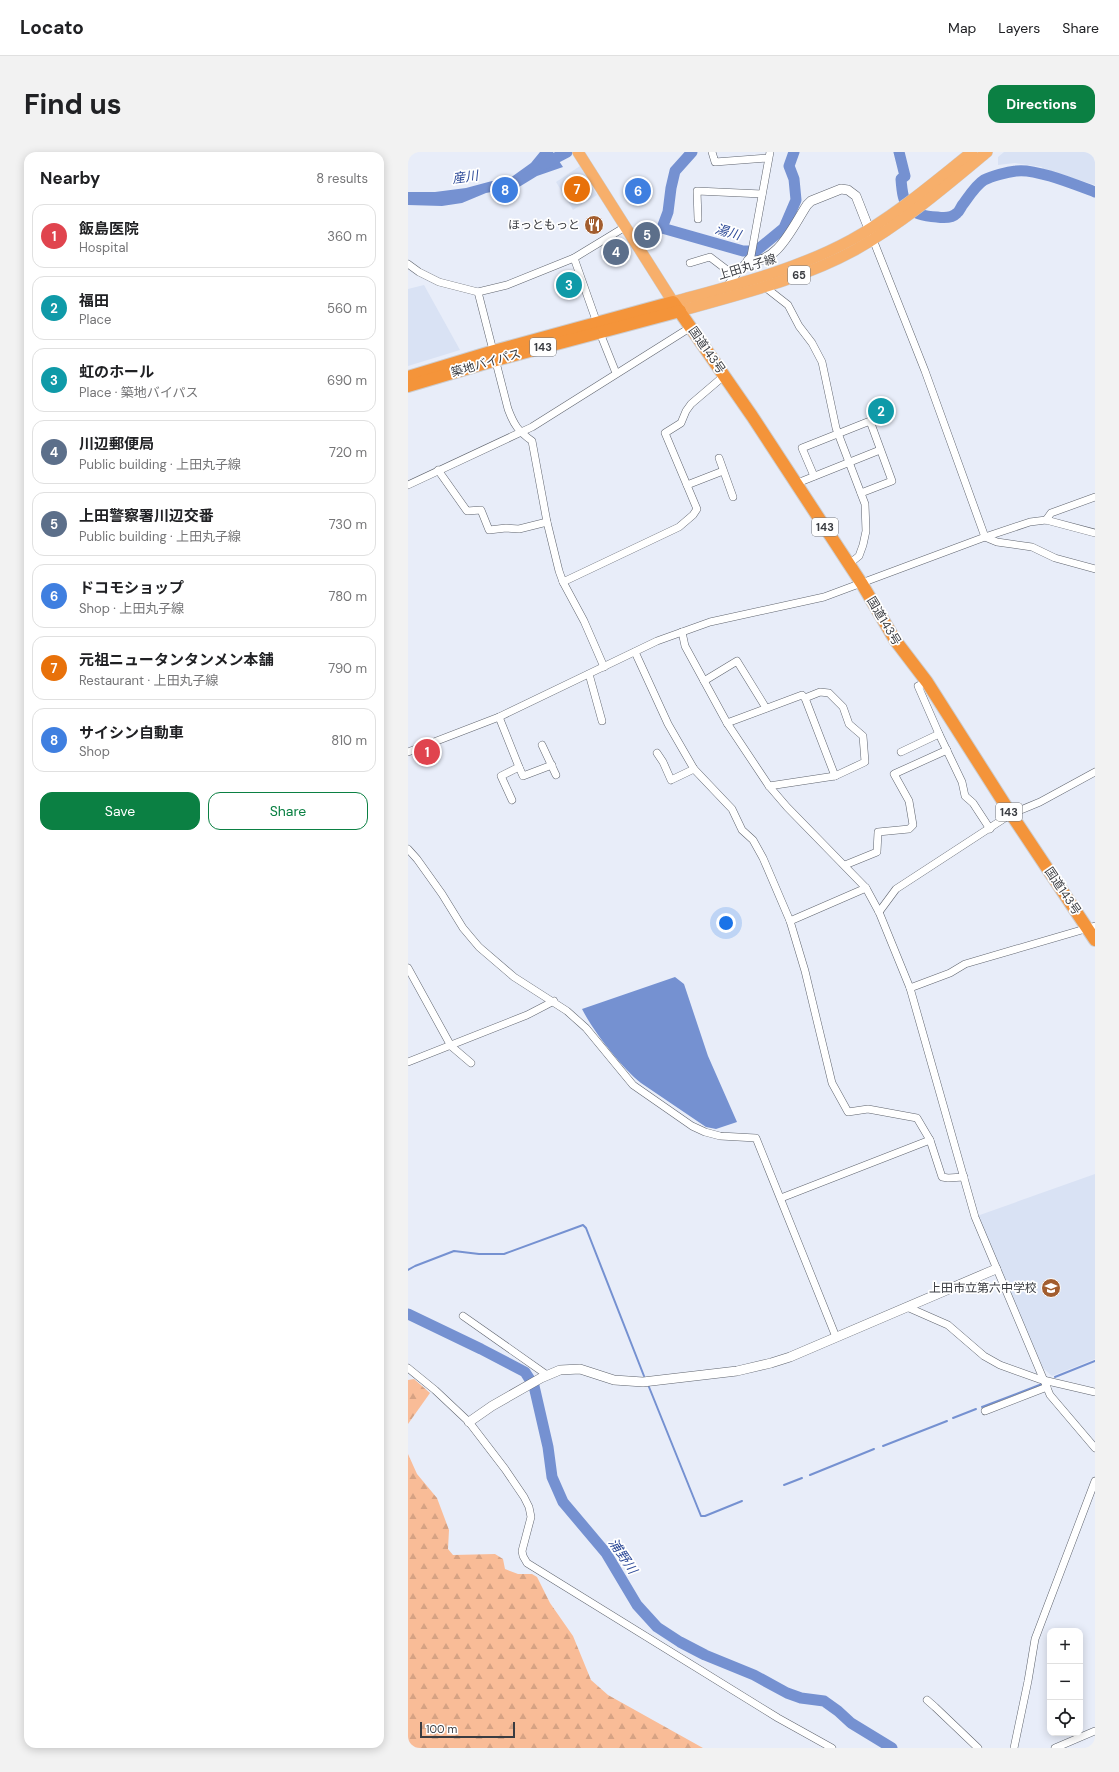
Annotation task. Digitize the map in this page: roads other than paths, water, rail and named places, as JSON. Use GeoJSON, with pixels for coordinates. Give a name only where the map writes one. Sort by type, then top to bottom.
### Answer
{"type":"FeatureCollection","features":[{"type":"Feature","properties":{"kind":"highway","name":"国道143号"},"geometry":{"type":"LineString","coordinates":[[676,306],[725,375],[795,484],[862,584],[895,640],[927,682],[1011,814],[1091,927],[1095,940]]}},
{"type":"Feature","properties":{"kind":"highway","name":"築地バイパス"},"geometry":{"type":"LineString","coordinates":[[408,377],[495,356],[676,306]]}},
{"type":"Feature","properties":{"kind":"highway","name":"築地バイパス"},"geometry":{"type":"LineString","coordinates":[[408,386],[495,356]]}},
{"type":"Feature","properties":{"kind":"main road","name":"上田丸子線"},"geometry":{"type":"LineString","coordinates":[[923,198],[972,152]]}},
{"type":"Feature","properties":{"kind":"main road","name":"上田丸子線"},"geometry":{"type":"LineString","coordinates":[[676,306],[765,287],[819,267],[905,211],[987,152]]}},
{"type":"Feature","properties":{"kind":"main road"},"geometry":{"type":"LineString","coordinates":[[580,155],[624,227],[676,306]]}},
{"type":"Feature","properties":{"kind":"main road","name":"上田丸子線"},"geometry":{"type":"LineString","coordinates":[[676,306],[726,287],[800,263],[871,234]]}},
{"type":"Feature","properties":{"kind":"street"},"geometry":{"type":"LineString","coordinates":[[712,152],[715,162],[769,155],[750,259],[726,287]]}},
{"type":"Feature","properties":{"kind":"street"},"geometry":{"type":"LineString","coordinates":[[750,259],[757,262],[774,254],[811,201],[840,189],[848,190],[856,196],[925,371],[986,537],[997,542],[1032,547],[1055,558],[1095,569]]}},
{"type":"Feature","properties":{"kind":"street"},"geometry":{"type":"LineString","coordinates":[[698,219],[697,190],[762,194]]}},
{"type":"Feature","properties":{"kind":"street"},"geometry":{"type":"LineString","coordinates":[[408,264],[419,272],[439,282],[478,292],[507,284],[574,258],[624,227]]}},
{"type":"Feature","properties":{"kind":"street"},"geometry":{"type":"LineString","coordinates":[[690,262],[710,257],[735,276]]}},
{"type":"Feature","properties":{"kind":"street"},"geometry":{"type":"LineString","coordinates":[[574,258],[598,328],[616,373]]}},
{"type":"Feature","properties":{"kind":"street"},"geometry":{"type":"LineString","coordinates":[[765,287],[788,305],[799,326],[816,350],[822,362],[838,433],[865,504],[864,538],[859,556],[849,564]]}},
{"type":"Feature","properties":{"kind":"street"},"geometry":{"type":"LineString","coordinates":[[478,292],[508,409],[514,424],[532,441],[547,522],[563,582],[584,621],[604,667]]}},
{"type":"Feature","properties":{"kind":"street"},"geometry":{"type":"LineString","coordinates":[[408,485],[532,427],[690,327]]}},
{"type":"Feature","properties":{"kind":"street"},"geometry":{"type":"LineString","coordinates":[[563,582],[679,527],[693,515],[697,509],[665,432],[681,423],[690,404],[725,375]]}},
{"type":"Feature","properties":{"kind":"street"},"geometry":{"type":"LineString","coordinates":[[814,476],[802,448],[870,421],[892,481],[861,494]]}},
{"type":"Feature","properties":{"kind":"street"},"geometry":{"type":"LineString","coordinates":[[795,484],[880,450]]}},
{"type":"Feature","properties":{"kind":"street"},"geometry":{"type":"LineString","coordinates":[[719,458],[733,496]]}},
{"type":"Feature","properties":{"kind":"street"},"geometry":{"type":"LineString","coordinates":[[438,470],[466,511],[481,510],[489,530],[506,528],[519,529],[547,522]]}},
{"type":"Feature","properties":{"kind":"street"},"geometry":{"type":"LineString","coordinates":[[687,485],[724,471]]}},
{"type":"Feature","properties":{"kind":"street"},"geometry":{"type":"LineString","coordinates":[[1046,520],[1051,513],[1095,497]]}},
{"type":"Feature","properties":{"kind":"street"},"geometry":{"type":"LineString","coordinates":[[408,752],[499,717],[657,641],[715,620],[824,597],[1020,525],[1046,520],[1095,533]]}},
{"type":"Feature","properties":{"kind":"street"},"geometry":{"type":"LineString","coordinates":[[682,632],[685,646],[727,724],[769,786],[787,807],[866,888],[879,912],[910,988],[975,1217],[1045,1384],[1054,1401],[1095,1448]]}},
{"type":"Feature","properties":{"kind":"street"},"geometry":{"type":"LineString","coordinates":[[636,652],[668,724],[694,769],[732,809],[742,830],[754,840],[763,858],[790,921],[805,971],[832,1083],[848,1112],[868,1109],[917,1118],[930,1140],[942,1177],[964,1178]]}},
{"type":"Feature","properties":{"kind":"street"},"geometry":{"type":"LineString","coordinates":[[704,681],[737,662],[766,708]]}},
{"type":"Feature","properties":{"kind":"street"},"geometry":{"type":"LineString","coordinates":[[589,674],[602,721]]}},
{"type":"Feature","properties":{"kind":"street"},"geometry":{"type":"LineString","coordinates":[[927,682],[918,686],[962,782],[965,796],[973,803],[990,829]]}},
{"type":"Feature","properties":{"kind":"street"},"geometry":{"type":"LineString","coordinates":[[769,786],[835,776],[865,762],[863,736],[849,724],[843,707],[829,693],[820,692],[805,698]]}},
{"type":"Feature","properties":{"kind":"street"},"geometry":{"type":"LineString","coordinates":[[727,724],[802,695],[805,698],[835,776]]}},
{"type":"Feature","properties":{"kind":"street"},"geometry":{"type":"LineString","coordinates":[[499,717],[518,767],[523,776],[552,765]]}},
{"type":"Feature","properties":{"kind":"street"},"geometry":{"type":"LineString","coordinates":[[901,752],[939,734]]}},
{"type":"Feature","properties":{"kind":"street"},"geometry":{"type":"LineString","coordinates":[[542,745],[556,775]]}},
{"type":"Feature","properties":{"kind":"street"},"geometry":{"type":"LineString","coordinates":[[845,865],[877,852],[878,832],[909,829],[913,825],[909,801],[894,774],[947,750]]}},
{"type":"Feature","properties":{"kind":"street"},"geometry":{"type":"LineString","coordinates":[[657,753],[671,780],[694,769]]}},
{"type":"Feature","properties":{"kind":"street"},"geometry":{"type":"LineString","coordinates":[[512,800],[501,776],[518,767]]}},
{"type":"Feature","properties":{"kind":"street"},"geometry":{"type":"LineString","coordinates":[[879,912],[896,889],[1011,814],[1040,802],[1095,772]]}},
{"type":"Feature","properties":{"kind":"street"},"geometry":{"type":"LineString","coordinates":[[408,849],[438,888],[462,928],[479,947],[514,977],[568,1010],[586,1028],[633,1085],[692,1126],[705,1132],[720,1136],[756,1138],[836,1337]]}},
{"type":"Feature","properties":{"kind":"street"},"geometry":{"type":"LineString","coordinates":[[790,921],[866,888]]}},
{"type":"Feature","properties":{"kind":"street"},"geometry":{"type":"LineString","coordinates":[[910,988],[950,973],[965,964],[1091,927]]}},
{"type":"Feature","properties":{"kind":"street"},"geometry":{"type":"LineString","coordinates":[[408,968],[451,1046],[471,1063]]}},
{"type":"Feature","properties":{"kind":"street"},"geometry":{"type":"LineString","coordinates":[[408,1062],[527,1015],[554,1001]]}},
{"type":"Feature","properties":{"kind":"street"},"geometry":{"type":"LineString","coordinates":[[781,1198],[930,1140]]}},
{"type":"Feature","properties":{"kind":"street"},"geometry":{"type":"LineString","coordinates":[[469,1422],[492,1406],[544,1376],[560,1370],[575,1369],[587,1371],[614,1380],[634,1382],[737,1371],[771,1363],[790,1357],[996,1269]]}},
{"type":"Feature","properties":{"kind":"street"},"geometry":{"type":"LineString","coordinates":[[907,1307],[948,1325],[992,1361],[1045,1384],[1095,1392]]}},
{"type":"Feature","properties":{"kind":"street"},"geometry":{"type":"LineString","coordinates":[[463,1316],[544,1376]]}},
{"type":"Feature","properties":{"kind":"street"},"geometry":{"type":"LineString","coordinates":[[408,1368],[435,1390],[469,1422],[505,1468],[529,1507],[531,1517],[530,1525],[522,1551],[527,1563],[772,1714],[832,1748]]}},
{"type":"Feature","properties":{"kind":"street"},"geometry":{"type":"LineString","coordinates":[[985,1411],[1045,1384]]}},
{"type":"Feature","properties":{"kind":"street"},"geometry":{"type":"LineString","coordinates":[[1014,1748],[1035,1639],[1095,1481]]}},
{"type":"Feature","properties":{"kind":"street"},"geometry":{"type":"LineString","coordinates":[[927,1700],[978,1748]]}},
{"type":"Feature","properties":{"kind":"street"},"geometry":{"type":"LineString","coordinates":[[1055,1748],[1095,1731]]}},
{"type":"Feature","properties":{"kind":"water","name":"産川"},"geometry":{"type":"Polygon","coordinates":[[[540,152],[553,152],[563,167],[537,176],[519,187],[486,193],[462,203],[442,206],[408,205],[408,192],[435,192],[466,188],[492,181],[499,183],[506,181],[531,163],[540,152]]]}},
{"type":"Feature","properties":{"kind":"water"},"geometry":{"type":"Polygon","coordinates":[[[675,977],[684,984],[708,1056],[737,1122],[716,1129],[706,1127],[641,1083],[608,1049],[582,1009],[675,977]]]}},
{"type":"Feature","properties":{"kind":"waterway","name":"産川"},"geometry":{"type":"LineString","coordinates":[[544,164],[567,152]]}},
{"type":"Feature","properties":{"kind":"waterway","name":"湯川"},"geometry":{"type":"LineString","coordinates":[[692,152],[675,171],[668,212],[662,228],[743,251],[756,251],[784,228],[796,200],[794,179],[789,166],[794,152]]}},
{"type":"Feature","properties":{"kind":"waterway","name":"湯川"},"geometry":{"type":"LineString","coordinates":[[899,152],[905,176],[901,179],[903,197],[913,212],[927,216],[950,217],[955,215],[981,182],[1000,174],[1012,172],[1024,171],[1044,174],[1095,192]]}},
{"type":"Feature","properties":{"kind":"waterway"},"geometry":{"type":"LineString","coordinates":[[408,1270],[454,1251],[479,1254],[504,1254],[583,1225],[586,1228],[644,1376]]}},
{"type":"Feature","properties":{"kind":"waterway","name":"浦野川"},"geometry":{"type":"LineString","coordinates":[[408,1314],[525,1372],[534,1386],[548,1447],[552,1477],[563,1502],[606,1553],[637,1605],[657,1627],[680,1642],[705,1655],[754,1675],[787,1693],[801,1698],[824,1701],[851,1723],[892,1748]]}},
{"type":"Feature","properties":{"kind":"waterway"},"geometry":{"type":"LineString","coordinates":[[1055,1377],[1095,1361]]}},
{"type":"Feature","properties":{"kind":"waterway"},"geometry":{"type":"LineString","coordinates":[[982,1407],[1042,1384]]}},
{"type":"Feature","properties":{"kind":"waterway"},"geometry":{"type":"LineString","coordinates":[[649,1387],[701,1516],[705,1516],[742,1501]]}},
{"type":"Feature","properties":{"kind":"waterway"},"geometry":{"type":"LineString","coordinates":[[953,1418],[976,1409]]}},
{"type":"Feature","properties":{"kind":"waterway"},"geometry":{"type":"LineString","coordinates":[[883,1446],[947,1421]]}},
{"type":"Feature","properties":{"kind":"waterway"},"geometry":{"type":"LineString","coordinates":[[810,1475],[874,1449]]}},
{"type":"Feature","properties":{"kind":"waterway"},"geometry":{"type":"LineString","coordinates":[[784,1485],[802,1478]]}},
{"type":"Feature","properties":{"kind":"place","name":"元祖ニュータンタンメン本舗"},"geometry":{"type":"Point","coordinates":[577,189]}},
{"type":"Feature","properties":{"kind":"place","name":"サイシン自動車"},"geometry":{"type":"Point","coordinates":[505,190]}},
{"type":"Feature","properties":{"kind":"place","name":"ドコモショップ"},"geometry":{"type":"Point","coordinates":[638,191]}},
{"type":"Feature","properties":{"kind":"place","name":"ほっともっと"},"geometry":{"type":"Point","coordinates":[594,225]}},
{"type":"Feature","properties":{"kind":"place","name":"上田警察署川辺交番"},"geometry":{"type":"Point","coordinates":[647,235]}},
{"type":"Feature","properties":{"kind":"place","name":"川辺郵便局"},"geometry":{"type":"Point","coordinates":[616,252]}},
{"type":"Feature","properties":{"kind":"place","name":"虹のホール"},"geometry":{"type":"Point","coordinates":[569,285]}},
{"type":"Feature","properties":{"kind":"place","name":"福田"},"geometry":{"type":"Point","coordinates":[881,411]}},
{"type":"Feature","properties":{"kind":"place","name":"飯島医院"},"geometry":{"type":"Point","coordinates":[427,752]}},
{"type":"Feature","properties":{"kind":"place","name":"上田市立第六中学校"},"geometry":{"type":"Point","coordinates":[1051,1288]}}]}
